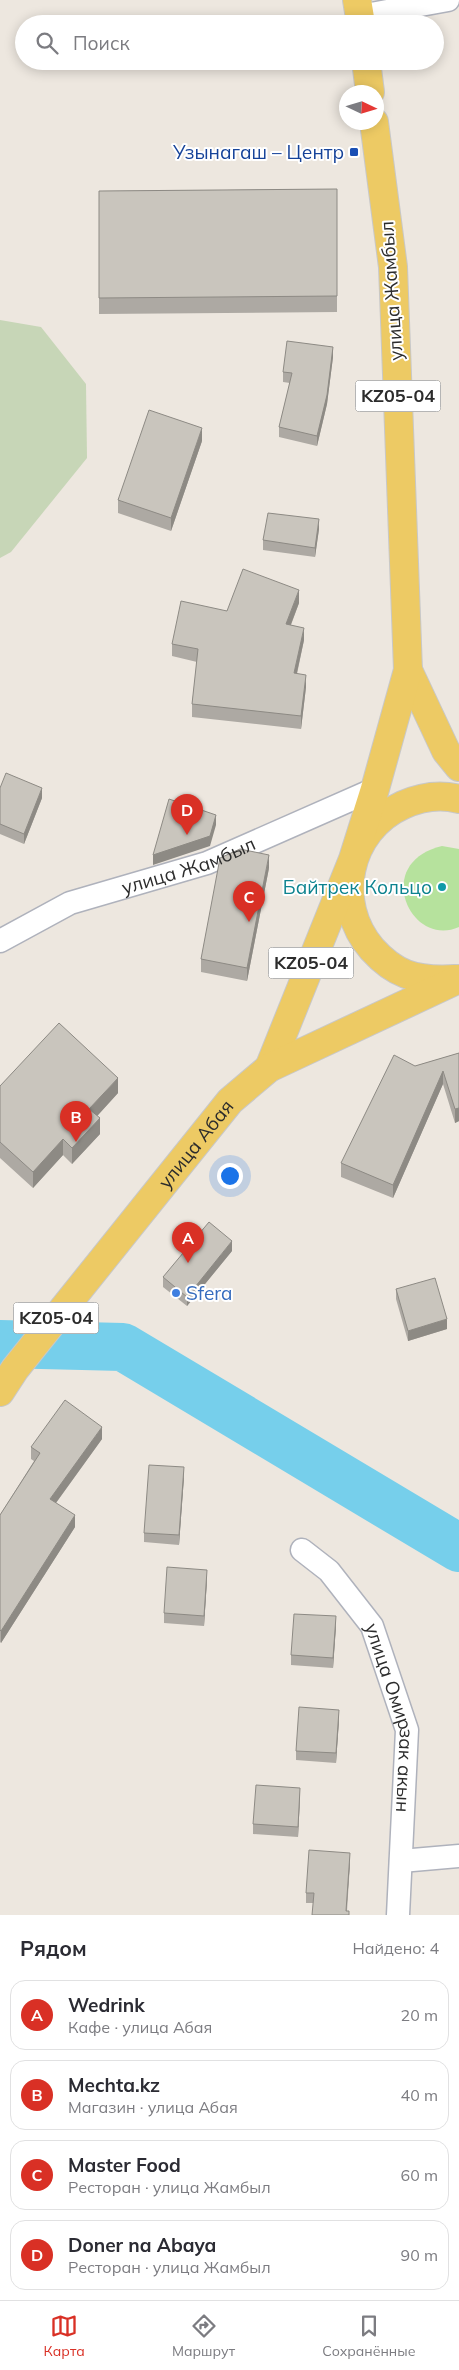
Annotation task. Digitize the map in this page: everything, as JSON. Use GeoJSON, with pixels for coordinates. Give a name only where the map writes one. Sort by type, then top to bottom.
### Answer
{"type":"FeatureCollection","features":[{"type":"Feature","properties":{"kind":"main road"},"geometry":{"type":"LineString","coordinates":[[367,70],[369,85]]}},
{"type":"Feature","properties":{"kind":"main road","name":"улица Жамбыл"},"geometry":{"type":"LineString","coordinates":[[270,1068],[353,858],[408,670],[393,267],[375,130]]}},
{"type":"Feature","properties":{"kind":"main road","name":"улица Жамбыл"},"geometry":{"type":"LineString","coordinates":[[408,670],[446,751],[459,767]]}},
{"type":"Feature","properties":{"kind":"main road","name":"KZ05-04"},"geometry":{"type":"LineString","coordinates":[[459,799],[447,796],[417,799],[390,811],[367,832],[353,858],[348,886],[352,913],[363,938],[381,959],[405,973],[431,980],[459,979]]}},
{"type":"Feature","properties":{"kind":"main road","name":"улица Абая"},"geometry":{"type":"LineString","coordinates":[[0,1392],[15,1370],[230,1101],[270,1068],[459,979]]}},
{"type":"Feature","properties":{"kind":"street"},"geometry":{"type":"LineString","coordinates":[[359,13],[448,0]]}},
{"type":"Feature","properties":{"kind":"street","name":"улица Жамбыл"},"geometry":{"type":"LineString","coordinates":[[0,941],[70,904],[207,863],[375,788]]}},
{"type":"Feature","properties":{"kind":"street","name":"улица Омирзак акын"},"geometry":{"type":"LineString","coordinates":[[302,1550],[330,1571],[372,1626],[407,1730],[398,1915]]}},
{"type":"Feature","properties":{"kind":"street"},"geometry":{"type":"LineString","coordinates":[[401,1861],[459,1856]]}},
{"type":"Feature","properties":{"kind":"green space"},"geometry":{"type":"Polygon","coordinates":[[[0,320],[41,327],[86,384],[87,458],[11,552],[0,558],[0,320]]]}},
{"type":"Feature","properties":{"kind":"green space"},"geometry":{"type":"Polygon","coordinates":[[[442,846],[459,849],[459,927],[442,931],[426,926],[414,916],[406,901],[404,885],[408,869],[420,855],[442,846]]]}},
{"type":"Feature","properties":{"kind":"building"},"geometry":{"type":"Polygon","coordinates":[[[337,189],[337,296],[99,298],[99,191],[337,189]]]}},
{"type":"Feature","properties":{"kind":"building"},"geometry":{"type":"Polygon","coordinates":[[[287,341],[333,347],[327,395],[317,436],[279,427],[292,373],[283,372],[287,341]]]}},
{"type":"Feature","properties":{"kind":"building"},"geometry":{"type":"Polygon","coordinates":[[[149,410],[202,428],[171,518],[118,500],[149,410]]]}},
{"type":"Feature","properties":{"kind":"building"},"geometry":{"type":"Polygon","coordinates":[[[268,513],[319,519],[315,548],[263,540],[268,513]]]}},
{"type":"Feature","properties":{"kind":"building"},"geometry":{"type":"Polygon","coordinates":[[[243,569],[299,590],[286,624],[304,628],[294,673],[306,675],[301,716],[192,704],[198,649],[172,644],[181,601],[227,611],[243,569]]]}},
{"type":"Feature","properties":{"kind":"building"},"geometry":{"type":"Polygon","coordinates":[[[6,773],[42,788],[24,834],[0,824],[0,788],[6,773]]]}},
{"type":"Feature","properties":{"kind":"building"},"geometry":{"type":"Polygon","coordinates":[[[169,799],[216,815],[210,836],[153,855],[169,799]]]}},
{"type":"Feature","properties":{"kind":"building"},"geometry":{"type":"Polygon","coordinates":[[[240,849],[269,855],[247,968],[201,959],[220,858],[240,849]]]}},
{"type":"Feature","properties":{"kind":"building"},"geometry":{"type":"Polygon","coordinates":[[[59,1023],[118,1078],[89,1109],[100,1118],[72,1148],[63,1139],[33,1172],[0,1142],[0,1086],[59,1023]]]}},
{"type":"Feature","properties":{"kind":"building"},"geometry":{"type":"Polygon","coordinates":[[[459,1053],[459,1108],[455,1109],[443,1071],[393,1185],[341,1163],[394,1055],[415,1066],[459,1053]]]}},
{"type":"Feature","properties":{"kind":"building"},"geometry":{"type":"Polygon","coordinates":[[[209,1222],[232,1241],[187,1297],[163,1277],[209,1222]]]}},
{"type":"Feature","properties":{"kind":"building"},"geometry":{"type":"Polygon","coordinates":[[[435,1278],[447,1319],[408,1331],[396,1289],[435,1278]]]}},
{"type":"Feature","properties":{"kind":"building"},"geometry":{"type":"Polygon","coordinates":[[[65,1400],[102,1427],[50,1499],[75,1515],[1,1631],[0,1515],[40,1453],[31,1447],[65,1400]]]}},
{"type":"Feature","properties":{"kind":"building"},"geometry":{"type":"Polygon","coordinates":[[[149,1465],[184,1467],[179,1535],[144,1533],[149,1465]]]}},
{"type":"Feature","properties":{"kind":"building"},"geometry":{"type":"Polygon","coordinates":[[[167,1567],[207,1570],[204,1616],[164,1613],[167,1567]]]}},
{"type":"Feature","properties":{"kind":"building"},"geometry":{"type":"Polygon","coordinates":[[[294,1614],[336,1616],[333,1658],[291,1655],[294,1614]]]}},
{"type":"Feature","properties":{"kind":"building"},"geometry":{"type":"Polygon","coordinates":[[[299,1707],[339,1710],[336,1753],[296,1751],[299,1707]]]}},
{"type":"Feature","properties":{"kind":"building"},"geometry":{"type":"Polygon","coordinates":[[[256,1785],[300,1788],[298,1827],[253,1824],[256,1785]]]}},
{"type":"Feature","properties":{"kind":"building"},"geometry":{"type":"Polygon","coordinates":[[[309,1850],[350,1853],[346,1911],[349,1911],[349,1915],[312,1915],[314,1893],[306,1893],[309,1850]]]}},
{"type":"Feature","properties":{"kind":"waterway"},"geometry":{"type":"LineString","coordinates":[[0,1344],[123,1347],[459,1548]]}},
{"type":"Feature","properties":{"kind":"place","name":"Узынагаш – Центр"},"geometry":{"type":"Point","coordinates":[354,152]}},
{"type":"Feature","properties":{"kind":"place","name":"Doner na Abaya"},"geometry":{"type":"Point","coordinates":[187,835]}},
{"type":"Feature","properties":{"kind":"place","name":"Байтрек Кольцо"},"geometry":{"type":"Point","coordinates":[442,887]}},
{"type":"Feature","properties":{"kind":"place","name":"Master Food"},"geometry":{"type":"Point","coordinates":[249,922]}},
{"type":"Feature","properties":{"kind":"place","name":"Mechta.kz"},"geometry":{"type":"Point","coordinates":[76,1142]}},
{"type":"Feature","properties":{"kind":"place","name":"Wedrink"},"geometry":{"type":"Point","coordinates":[188,1263]}},
{"type":"Feature","properties":{"kind":"place","name":"Sfera"},"geometry":{"type":"Point","coordinates":[176,1293]}}]}
